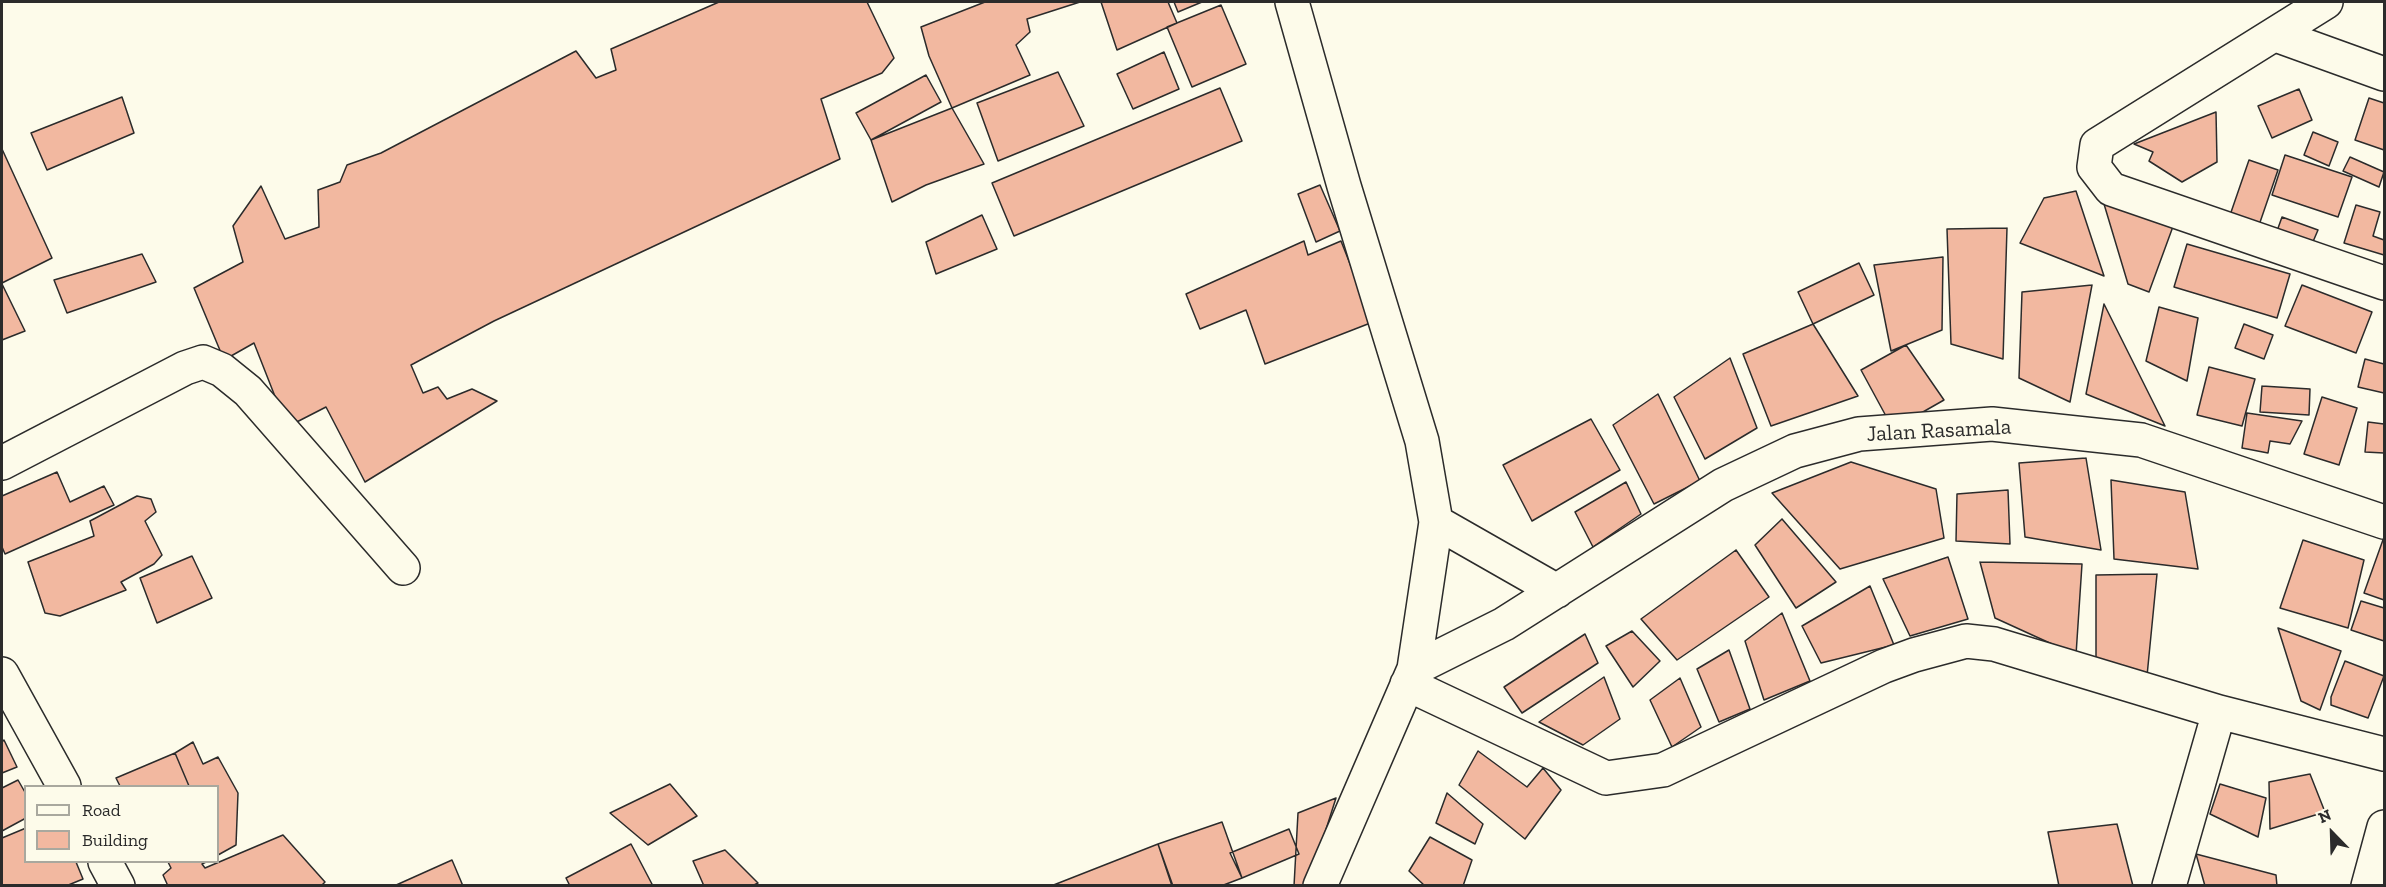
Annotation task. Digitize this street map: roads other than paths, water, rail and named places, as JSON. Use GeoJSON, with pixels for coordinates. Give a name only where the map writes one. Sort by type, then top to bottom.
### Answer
{"type":"FeatureCollection","features":[{"type":"Feature","properties":{"kind":"street"},"geometry":{"type":"LineString","coordinates":[[1292,2],[1344,186],[1422,441],[1436,522],[1410,676],[1320,885]]}},
{"type":"Feature","properties":{"kind":"street"},"geometry":{"type":"LineString","coordinates":[[2326,2],[2097,145],[2094,168],[2111,189],[2385,283]]}},
{"type":"Feature","properties":{"kind":"street"},"geometry":{"type":"LineString","coordinates":[[2276,35],[2385,74]]}},
{"type":"Feature","properties":{"kind":"street"},"geometry":{"type":"LineString","coordinates":[[2,464],[185,368],[203,362],[222,370],[248,391],[403,568]]}},
{"type":"Feature","properties":{"kind":"street","name":"Jalan Rasamala"},"geometry":{"type":"LineString","coordinates":[[1410,676],[1504,624],[1723,485],[1795,451],[1859,434],[1992,424],[2141,440],[2385,522]]}},
{"type":"Feature","properties":{"kind":"street"},"geometry":{"type":"LineString","coordinates":[[1436,522],[1557,591]]}},
{"type":"Feature","properties":{"kind":"street"},"geometry":{"type":"LineString","coordinates":[[1410,676],[1606,778],[1663,770],[1884,666],[1966,641],[1994,644],[2219,712],[2385,754]]}},
{"type":"Feature","properties":{"kind":"street"},"geometry":{"type":"LineString","coordinates":[[2,674],[63,785]]}},
{"type":"Feature","properties":{"kind":"street"},"geometry":{"type":"LineString","coordinates":[[2169,885],[2219,712]]}},
{"type":"Feature","properties":{"kind":"street"},"geometry":{"type":"LineString","coordinates":[[2368,885],[2385,827]]}},
{"type":"Feature","properties":{"kind":"street"},"geometry":{"type":"LineString","coordinates":[[106,863],[118,885]]}}]}
